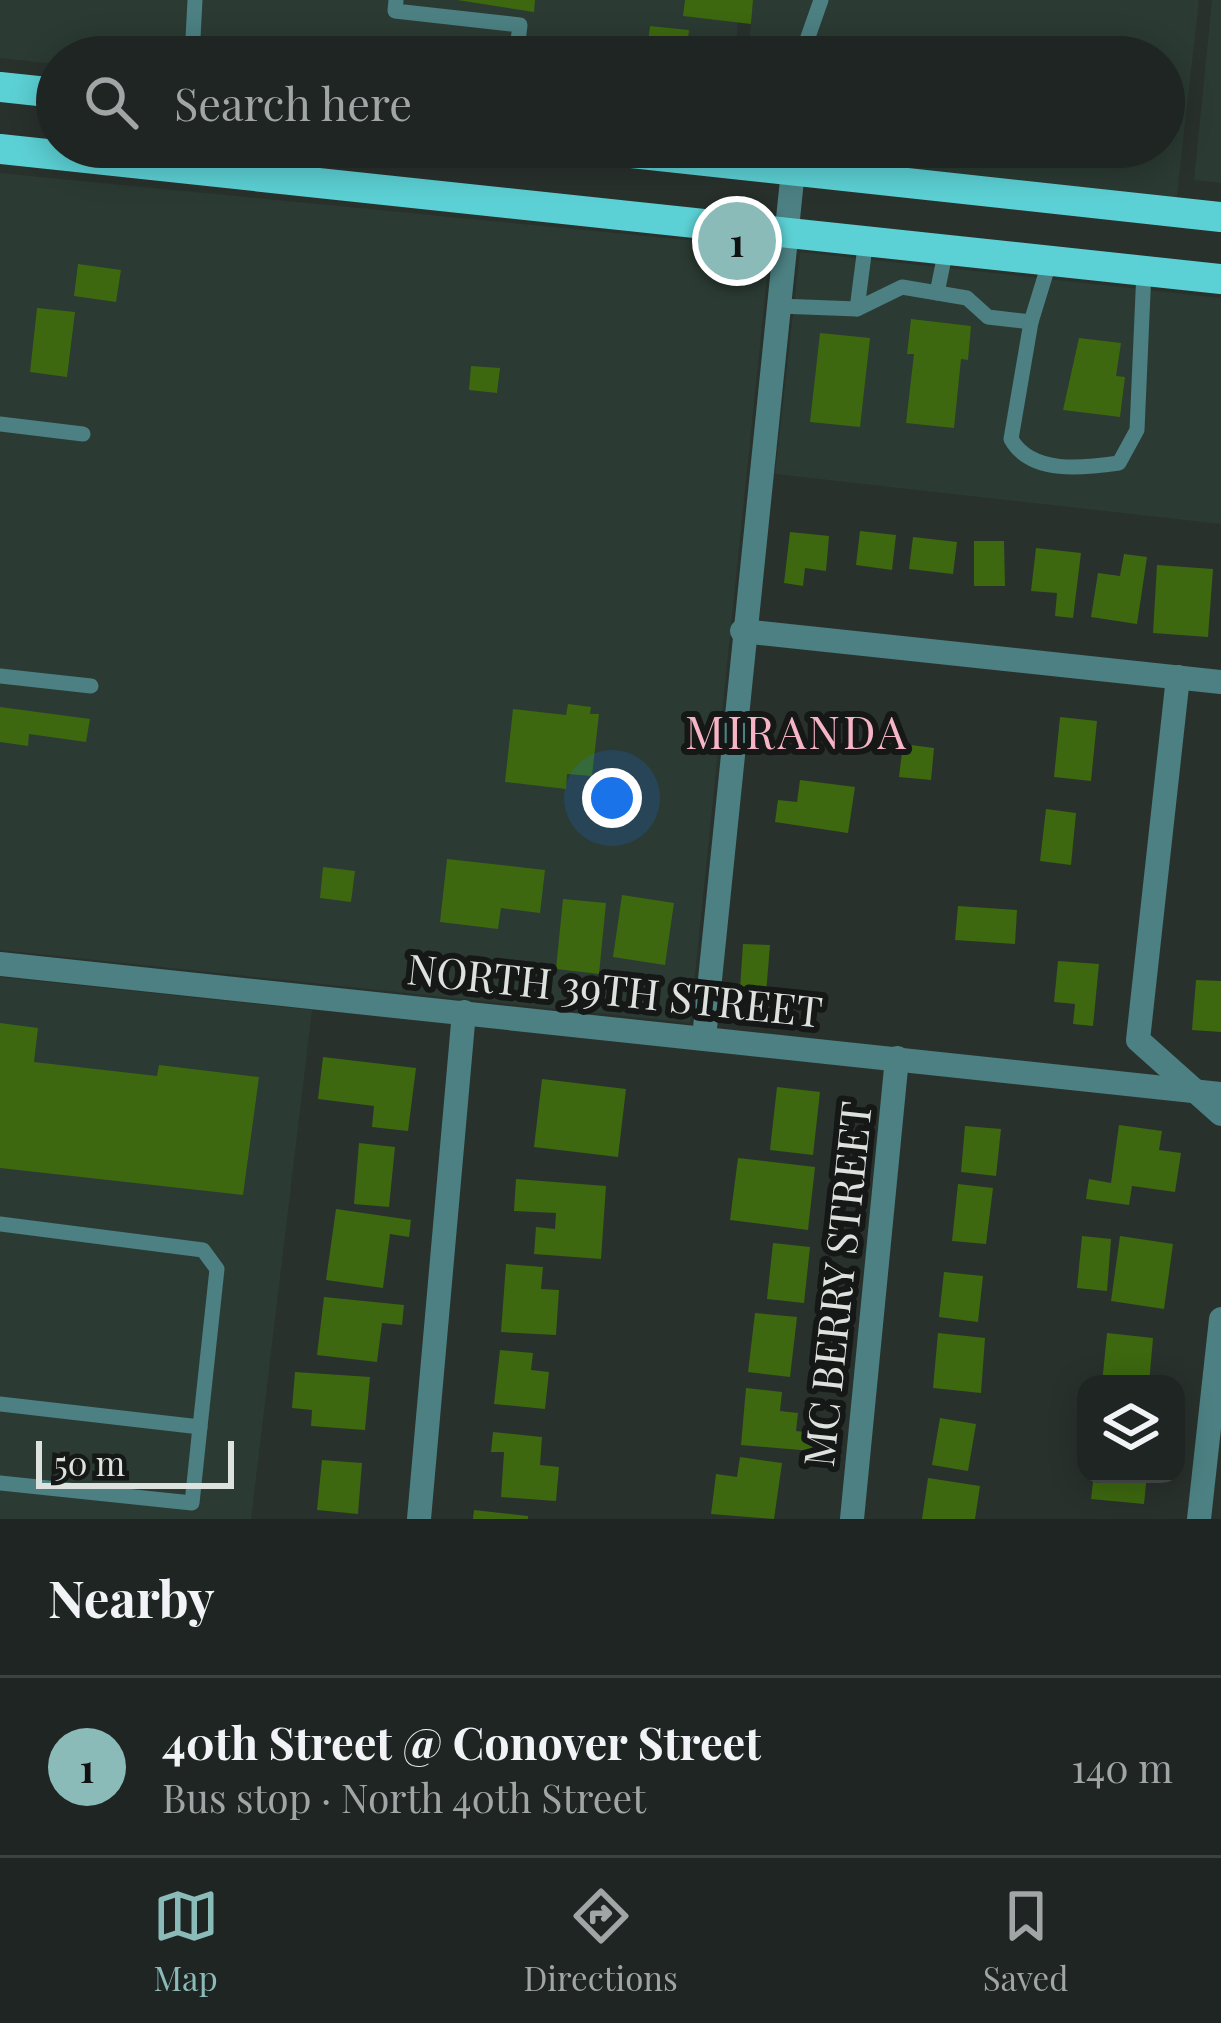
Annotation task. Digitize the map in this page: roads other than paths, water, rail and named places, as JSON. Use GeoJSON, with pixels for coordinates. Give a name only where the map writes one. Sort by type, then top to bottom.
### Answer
{"type":"FeatureCollection","features":[{"type":"Feature","properties":{"kind":"main road"},"geometry":{"type":"LineString","coordinates":[[0,87],[36,91]]}},
{"type":"Feature","properties":{"kind":"main road"},"geometry":{"type":"LineString","coordinates":[[0,149],[36,153]]}},
{"type":"Feature","properties":{"kind":"main road"},"geometry":{"type":"LineString","coordinates":[[183,168],[1221,279]]}},
{"type":"Feature","properties":{"kind":"main road"},"geometry":{"type":"LineString","coordinates":[[866,168],[1221,217]]}},
{"type":"Feature","properties":{"kind":"street"},"geometry":{"type":"LineString","coordinates":[[704,1038],[742,631],[793,168]]}},
{"type":"Feature","properties":{"kind":"street"},"geometry":{"type":"LineString","coordinates":[[742,631],[1221,682]]}},
{"type":"Feature","properties":{"kind":"street"},"geometry":{"type":"LineString","coordinates":[[1178,677],[1138,1040],[1210,1093],[1221,1114]]}},
{"type":"Feature","properties":{"kind":"street","name":"NORTH 39TH STREET"},"geometry":{"type":"LineString","coordinates":[[0,964],[1210,1093]]}},
{"type":"Feature","properties":{"kind":"street"},"geometry":{"type":"LineString","coordinates":[[419,1519],[464,1012]]}},
{"type":"Feature","properties":{"kind":"street","name":"MC BERRY STREET"},"geometry":{"type":"LineString","coordinates":[[852,1519],[897,1058]]}},
{"type":"Feature","properties":{"kind":"street"},"geometry":{"type":"LineString","coordinates":[[1199,1519],[1221,1319]]}},
{"type":"Feature","properties":{"kind":"lane"},"geometry":{"type":"LineString","coordinates":[[193,36],[195,0]]}},
{"type":"Feature","properties":{"kind":"lane"},"geometry":{"type":"LineString","coordinates":[[397,0],[395,11],[520,25],[519,36]]}},
{"type":"Feature","properties":{"kind":"lane"},"geometry":{"type":"LineString","coordinates":[[808,36],[820,0]]}},
{"type":"Feature","properties":{"kind":"lane"},"geometry":{"type":"LineString","coordinates":[[857,310],[866,239]]}},
{"type":"Feature","properties":{"kind":"lane"},"geometry":{"type":"LineString","coordinates":[[937,293],[946,248]]}},
{"type":"Feature","properties":{"kind":"lane"},"geometry":{"type":"LineString","coordinates":[[1050,260],[1031,322],[1011,439],[1018,451],[1049,466],[1119,463],[1137,430],[1144,270]]}},
{"type":"Feature","properties":{"kind":"lane"},"geometry":{"type":"LineString","coordinates":[[779,306],[857,310],[902,287],[967,298],[988,317],[1031,322]]}},
{"type":"Feature","properties":{"kind":"lane"},"geometry":{"type":"LineString","coordinates":[[0,424],[83,434]]}},
{"type":"Feature","properties":{"kind":"lane"},"geometry":{"type":"LineString","coordinates":[[0,676],[91,686]]}},
{"type":"Feature","properties":{"kind":"lane"},"geometry":{"type":"LineString","coordinates":[[0,1224],[202,1250],[217,1269],[192,1503],[0,1483]]}},
{"type":"Feature","properties":{"kind":"lane"},"geometry":{"type":"LineString","coordinates":[[0,1405],[200,1426]]}},
{"type":"Feature","properties":{"kind":"place","name":"40th Street @ Conover Street"},"geometry":{"type":"Point","coordinates":[737,241]}},
{"type":"Feature","properties":{"kind":"district","name":"MIRANDA"},"geometry":{"type":"Point","coordinates":[797,730]}}]}
